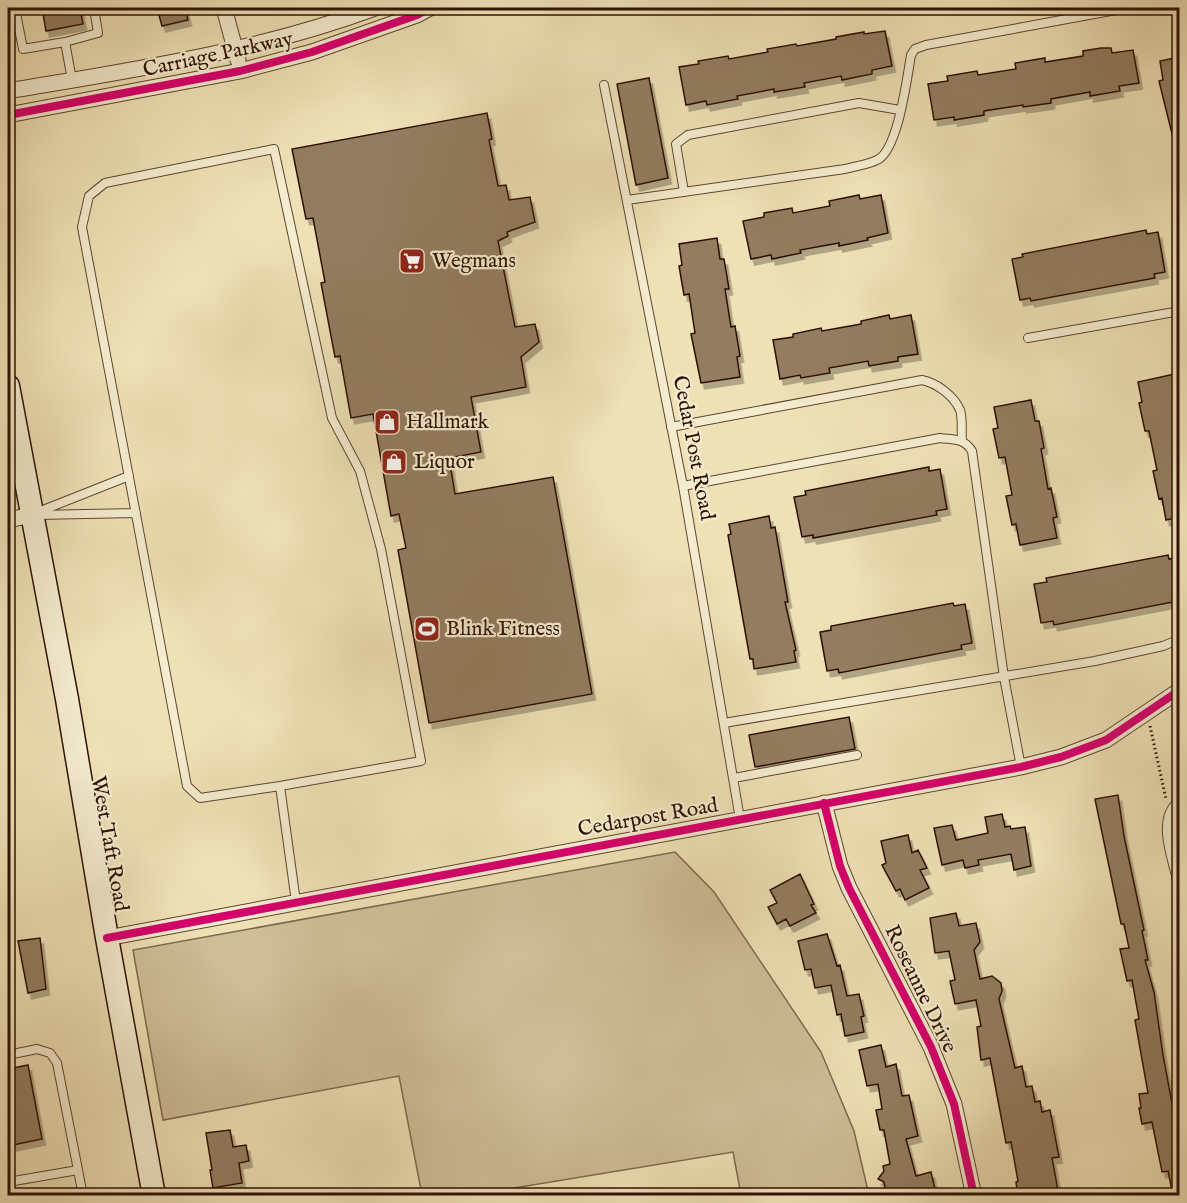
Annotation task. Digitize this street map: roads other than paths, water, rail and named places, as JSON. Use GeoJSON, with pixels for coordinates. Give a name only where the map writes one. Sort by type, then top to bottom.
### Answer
{"type":"FeatureCollection","features":[{"type":"Feature","properties":{"kind":"main road","name":"West Taft Road"},"geometry":{"type":"LineString","coordinates":[[8,386],[67,699],[107,938],[154,1196]]}},
{"type":"Feature","properties":{"kind":"street"},"geometry":{"type":"LineString","coordinates":[[224,8],[240,71]]}},
{"type":"Feature","properties":{"kind":"street","name":"Carriage Parkway"},"geometry":{"type":"LineString","coordinates":[[8,91],[170,64],[235,50],[337,22],[375,8]]}},
{"type":"Feature","properties":{"kind":"street","name":"Carriage Parkway"},"geometry":{"type":"LineString","coordinates":[[8,115],[240,71],[312,52],[417,15],[430,8]]}},
{"type":"Feature","properties":{"kind":"street"},"geometry":{"type":"LineString","coordinates":[[72,80],[76,103]]}},
{"type":"Feature","properties":{"kind":"street"},"geometry":{"type":"LineString","coordinates":[[8,520],[32,515]]}},
{"type":"Feature","properties":{"kind":"street","name":"Cedarpost Road"},"geometry":{"type":"LineString","coordinates":[[107,938],[1021,767],[1061,757],[1106,740],[1179,690]]}},
{"type":"Feature","properties":{"kind":"street","name":"Roseanne Drive"},"geometry":{"type":"LineString","coordinates":[[824,803],[840,867],[849,888],[931,1047],[954,1104],[974,1196]]}},
{"type":"Feature","properties":{"kind":"street"},"geometry":{"type":"LineString","coordinates":[[1175,811],[1170,832],[1179,877]]}},
{"type":"Feature","properties":{"kind":"lane"},"geometry":{"type":"LineString","coordinates":[[15,8],[23,49],[65,42],[98,33],[94,8]]}},
{"type":"Feature","properties":{"kind":"lane"},"geometry":{"type":"LineString","coordinates":[[627,200],[845,169],[878,160],[886,153],[896,129],[911,55],[915,49],[926,45],[1127,8]]}},
{"type":"Feature","properties":{"kind":"lane"},"geometry":{"type":"LineString","coordinates":[[65,42],[72,80]]}},
{"type":"Feature","properties":{"kind":"lane","name":"Cedar Post Road"},"geometry":{"type":"LineString","coordinates":[[604,85],[683,486],[740,819]]}},
{"type":"Feature","properties":{"kind":"lane"},"geometry":{"type":"LineString","coordinates":[[684,192],[676,144],[688,135],[859,103],[900,110]]}},
{"type":"Feature","properties":{"kind":"lane"},"geometry":{"type":"LineString","coordinates":[[274,149],[332,418],[360,471],[381,549],[421,761],[200,798],[187,786],[136,513],[82,227],[89,196],[105,183],[274,149]]}},
{"type":"Feature","properties":{"kind":"lane"},"geometry":{"type":"LineString","coordinates":[[1028,338],[1179,311]]}},
{"type":"Feature","properties":{"kind":"lane"},"geometry":{"type":"LineString","coordinates":[[672,427],[922,380],[933,383],[944,391],[960,411],[962,440]]}},
{"type":"Feature","properties":{"kind":"lane"},"geometry":{"type":"LineString","coordinates":[[683,486],[940,438],[962,440],[968,444],[972,451],[1004,677],[1021,767]]}},
{"type":"Feature","properties":{"kind":"lane"},"geometry":{"type":"LineString","coordinates":[[32,515],[129,476]]}},
{"type":"Feature","properties":{"kind":"lane"},"geometry":{"type":"LineString","coordinates":[[32,515],[136,513]]}},
{"type":"Feature","properties":{"kind":"lane"},"geometry":{"type":"LineString","coordinates":[[724,723],[1095,661],[1164,646],[1179,639]]}},
{"type":"Feature","properties":{"kind":"lane"},"geometry":{"type":"LineString","coordinates":[[734,778],[857,755]]}},
{"type":"Feature","properties":{"kind":"lane"},"geometry":{"type":"LineString","coordinates":[[280,786],[296,902]]}},
{"type":"Feature","properties":{"kind":"lane"},"geometry":{"type":"LineString","coordinates":[[8,1055],[37,1049],[50,1053],[57,1063],[83,1196]]}},
{"type":"Feature","properties":{"kind":"lane"},"geometry":{"type":"LineString","coordinates":[[8,1182],[78,1170]]}},
{"type":"Feature","properties":{"kind":"place","name":"Wegmans"},"geometry":{"type":"Point","coordinates":[412,261]}},
{"type":"Feature","properties":{"kind":"place","name":"Hallmark"},"geometry":{"type":"Point","coordinates":[387,422]}},
{"type":"Feature","properties":{"kind":"place","name":"Liquor"},"geometry":{"type":"Point","coordinates":[394,462]}},
{"type":"Feature","properties":{"kind":"place","name":"Blink Fitness"},"geometry":{"type":"Point","coordinates":[427,629]}}]}
